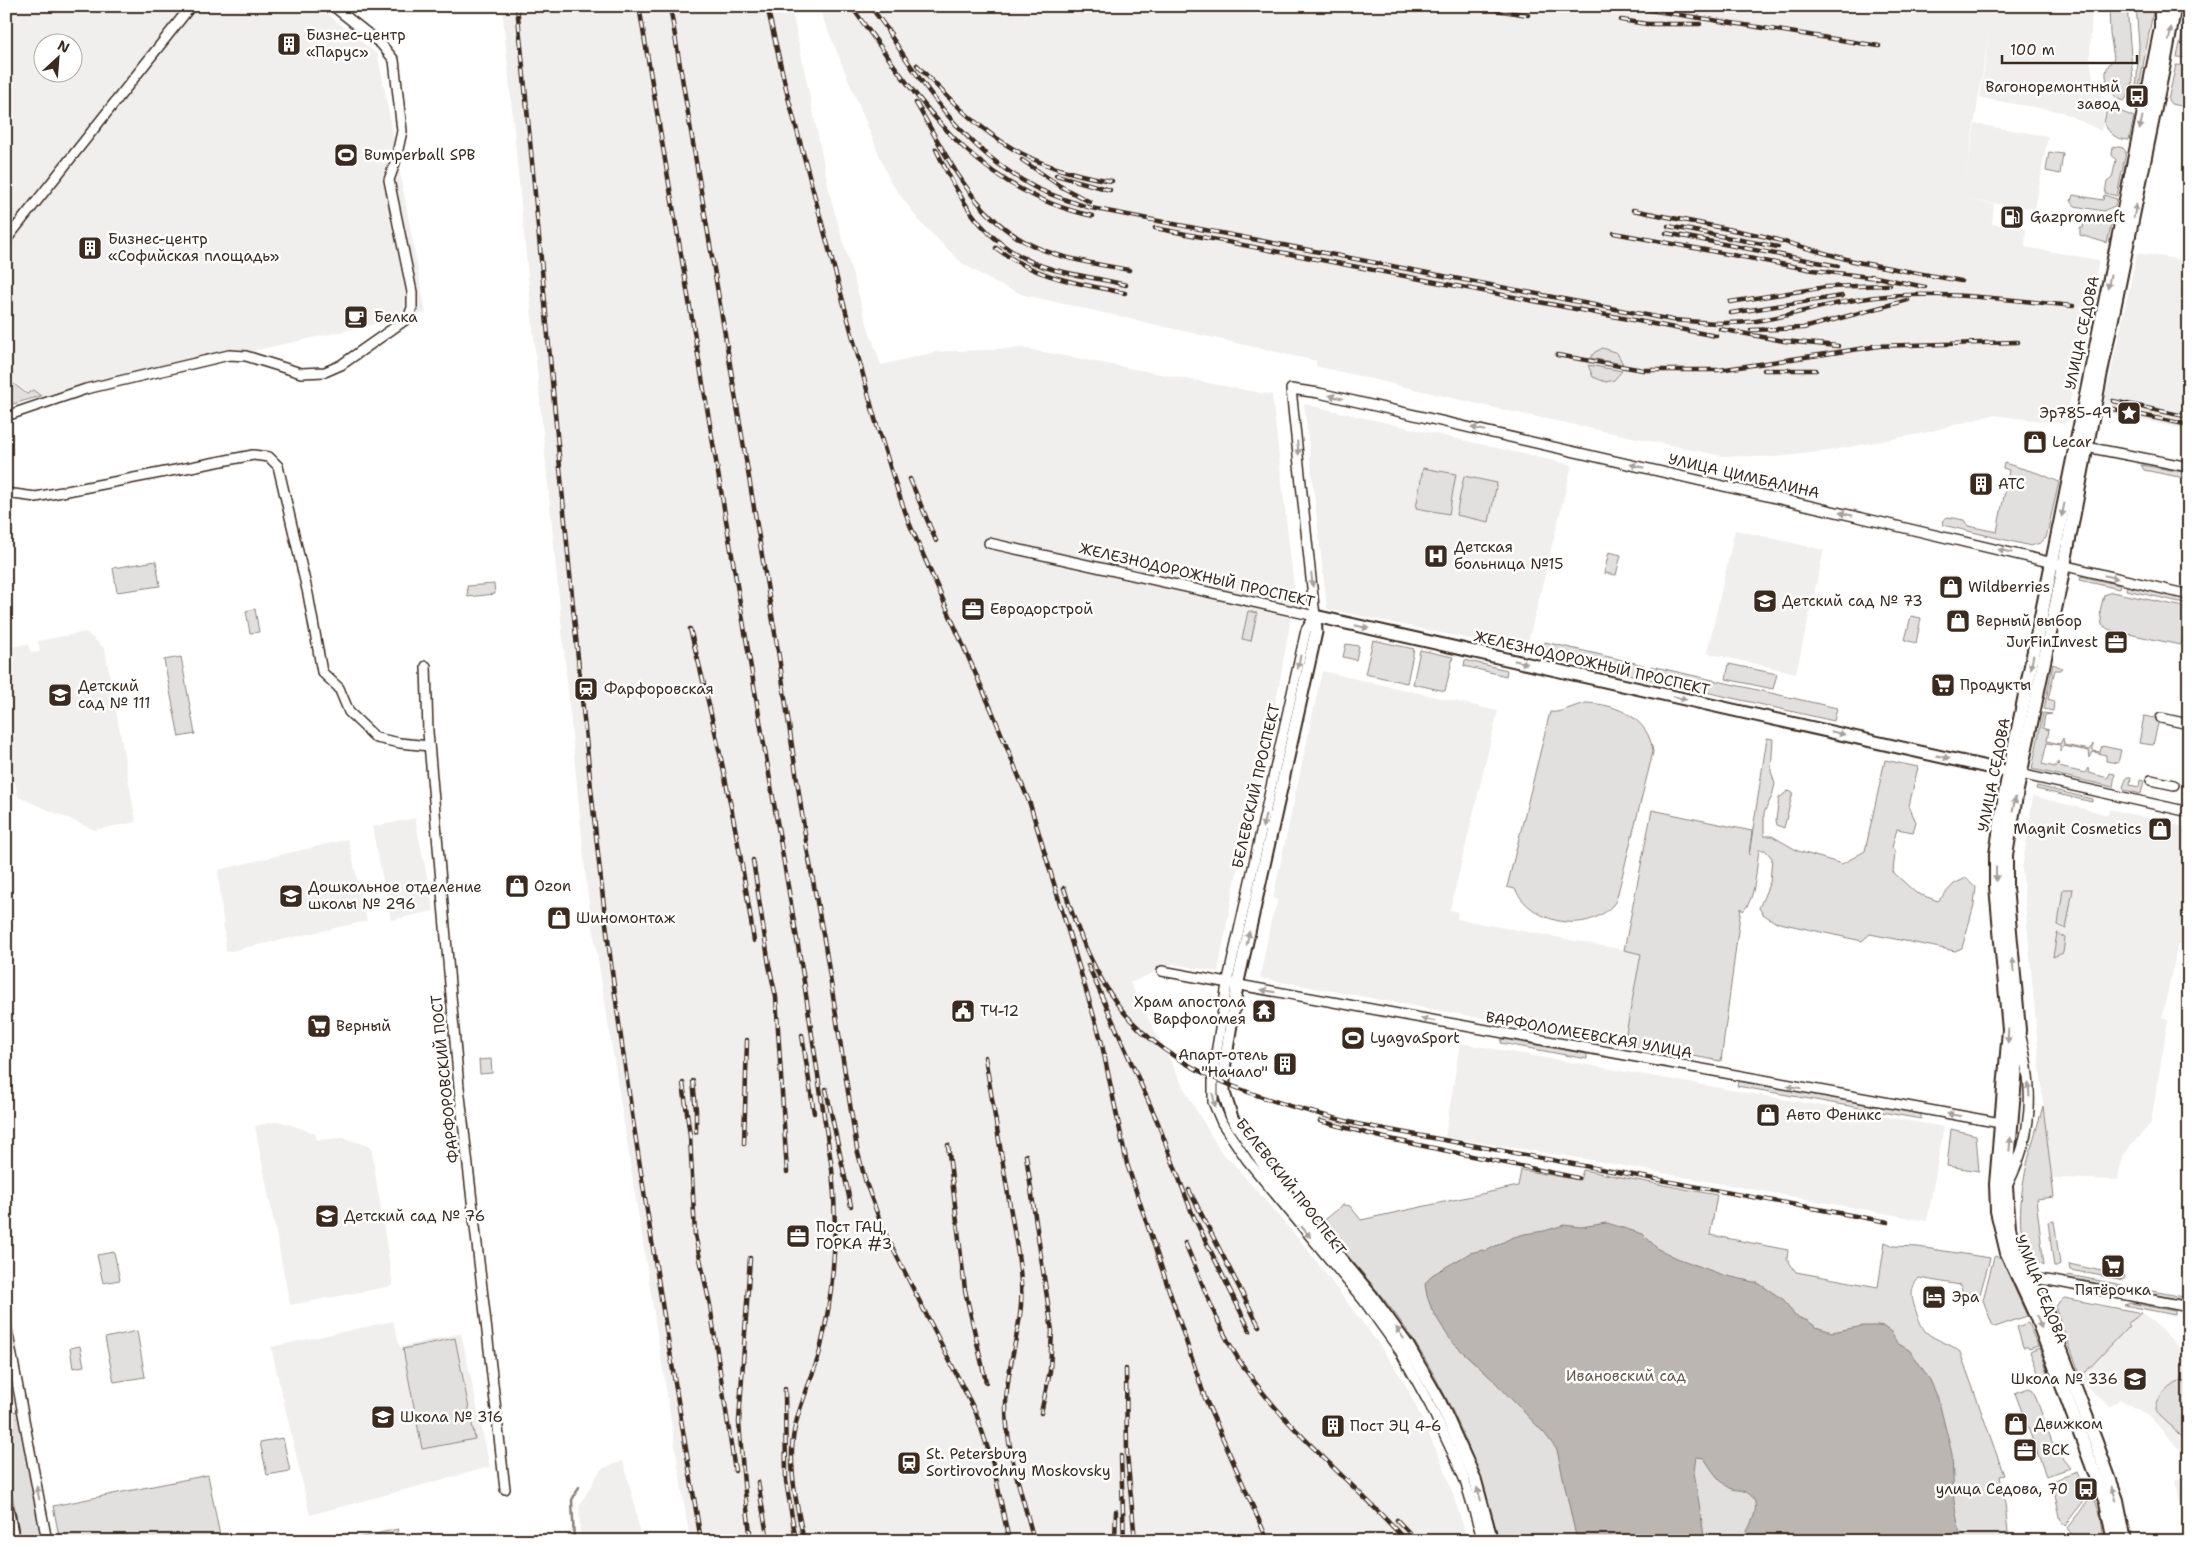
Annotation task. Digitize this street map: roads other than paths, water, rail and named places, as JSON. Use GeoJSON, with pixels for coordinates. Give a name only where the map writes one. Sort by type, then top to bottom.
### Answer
{"type":"FeatureCollection","features":[{"type":"Feature","properties":{"kind":"main road","name":"УЛИЦА СЕДОВА"},"geometry":{"type":"LineString","coordinates":[[2114,1541],[2099,1484],[2036,1316],[2013,1245],[2007,1210],[2006,1187],[2009,1030],[1996,886],[1996,854],[2015,773],[2081,446],[2161,28],[2161,6]]}},
{"type":"Feature","properties":{"kind":"main road","name":"УЛИЦА СЕДОВА"},"geometry":{"type":"LineString","coordinates":[[2081,446],[2174,9]]}},
{"type":"Feature","properties":{"kind":"main road","name":"УЛИЦА СЕДОВА"},"geometry":{"type":"LineString","coordinates":[[2015,773],[2007,846],[2006,886],[2019,1030],[2007,1124],[1996,1184],[1997,1211],[2004,1244],[2046,1311],[2117,1500],[2125,1541]]}},
{"type":"Feature","properties":{"kind":"main road"},"geometry":{"type":"LineString","coordinates":[[6,1510],[12,1541]]}},
{"type":"Feature","properties":{"kind":"street"},"geometry":{"type":"LineString","coordinates":[[6,240],[191,6]]}},
{"type":"Feature","properties":{"kind":"street"},"geometry":{"type":"LineString","coordinates":[[6,416],[86,389],[229,355],[246,356],[301,373],[325,372],[341,365],[408,318],[412,308],[412,292],[389,180],[395,163],[402,130],[394,60],[381,44],[333,6]]}},
{"type":"Feature","properties":{"kind":"street","name":"УЛИЦА ЦИМБАЛИНА"},"geometry":{"type":"LineString","coordinates":[[1291,389],[1318,393],[1544,444],[2189,595]]}},
{"type":"Feature","properties":{"kind":"street","name":"БЕЛЕВСКИЙ ПРОСПЕКТ"},"geometry":{"type":"LineString","coordinates":[[1291,389],[1316,632],[1232,985],[1212,1092],[1215,1108],[1222,1123],[1247,1160],[1364,1301],[1400,1351],[1430,1405],[1457,1462],[1465,1481],[1482,1541]]}},
{"type":"Feature","properties":{"kind":"street"},"geometry":{"type":"LineString","coordinates":[[2081,446],[2189,468]]}},
{"type":"Feature","properties":{"kind":"street"},"geometry":{"type":"LineString","coordinates":[[6,493],[36,497],[253,455],[269,457],[278,466],[308,594],[322,672],[339,688],[349,712],[376,738],[430,746]]}},
{"type":"Feature","properties":{"kind":"street","name":"ЖЕЛЕЗНОДОРОЖНЫЙ ПРОСПЕКТ"},"geometry":{"type":"LineString","coordinates":[[989,543],[2189,812]]}},
{"type":"Feature","properties":{"kind":"street","name":"ФАРФОРОВСКИЙ ПОСТ"},"geometry":{"type":"LineString","coordinates":[[426,666],[430,746],[459,1087],[505,1489]]}},
{"type":"Feature","properties":{"kind":"street"},"geometry":{"type":"LineString","coordinates":[[2161,718],[2188,724],[2189,720]]}},
{"type":"Feature","properties":{"kind":"street"},"geometry":{"type":"LineString","coordinates":[[2151,780],[2174,786]]}},
{"type":"Feature","properties":{"kind":"street","name":"ВАРФОЛОМЕЕВСКАЯ УЛИЦА"},"geometry":{"type":"LineString","coordinates":[[1162,972],[2007,1124]]}},
{"type":"Feature","properties":{"kind":"street","name":"БЕЛЕВСКИЙ ПРОСПЕКТ"},"geometry":{"type":"LineString","coordinates":[[1232,985],[1223,1081],[1225,1098],[1232,1118],[1270,1174],[1372,1295],[1408,1346],[1439,1400],[1466,1459],[1474,1479],[1492,1541]]}},
{"type":"Feature","properties":{"kind":"street"},"geometry":{"type":"LineString","coordinates":[[2006,1187],[2018,1165],[2030,1111],[2026,1056],[2019,1030]]}},
{"type":"Feature","properties":{"kind":"street"},"geometry":{"type":"LineString","coordinates":[[2024,1278],[2189,1307]]}},
{"type":"Feature","properties":{"kind":"street"},"geometry":{"type":"LineString","coordinates":[[6,1324],[47,1541]]}},
{"type":"Feature","properties":{"kind":"waterway"},"geometry":{"type":"LineString","coordinates":[[574,1541],[572,1500],[579,1487]]}},
{"type":"Feature","properties":{"kind":"railway"},"geometry":{"type":"LineString","coordinates":[[517,6],[578,656],[610,956],[646,1207],[701,1541]]}},
{"type":"Feature","properties":{"kind":"railway"},"geometry":{"type":"LineString","coordinates":[[639,6],[803,975],[832,1169],[835,1237],[829,1306],[820,1351],[803,1400],[793,1437],[792,1450],[797,1507],[804,1541]]}},
{"type":"Feature","properties":{"kind":"railway"},"geometry":{"type":"LineString","coordinates":[[670,6],[779,657],[807,848],[825,945],[857,1149],[866,1183],[883,1229],[976,1413],[993,1464],[1009,1541]]}},
{"type":"Feature","properties":{"kind":"railway"},"geometry":{"type":"LineString","coordinates":[[767,6],[788,97],[817,205],[875,419],[898,492],[910,525],[992,711],[1030,804],[1101,1040],[1127,1164],[1205,1398],[1268,1541]]}},
{"type":"Feature","properties":{"kind":"railway"},"geometry":{"type":"LineString","coordinates":[[851,6],[900,74],[926,106],[952,136],[981,163],[1014,185],[1051,203],[1093,216]]}},
{"type":"Feature","properties":{"kind":"railway"},"geometry":{"type":"LineString","coordinates":[[870,6],[891,34]]}},
{"type":"Feature","properties":{"kind":"railway"},"geometry":{"type":"LineString","coordinates":[[1471,6],[1528,15]]}},
{"type":"Feature","properties":{"kind":"railway"},"geometry":{"type":"LineString","coordinates":[[1624,6],[1879,46]]}},
{"type":"Feature","properties":{"kind":"railway"},"geometry":{"type":"LineString","coordinates":[[1621,20],[1647,24],[1700,24]]}},
{"type":"Feature","properties":{"kind":"railway"},"geometry":{"type":"LineString","coordinates":[[887,30],[933,97],[950,118],[988,156],[1034,187],[1091,208],[1672,320],[1714,323],[1746,322],[1861,299],[1900,295],[1949,295],[2073,306]]}},
{"type":"Feature","properties":{"kind":"railway"},"geometry":{"type":"LineString","coordinates":[[917,65],[963,112],[1016,151],[1063,170],[1112,181]]}},
{"type":"Feature","properties":{"kind":"railway"},"geometry":{"type":"LineString","coordinates":[[916,103],[965,186],[996,221],[1015,236],[1036,247],[1058,255],[1129,270]]}},
{"type":"Feature","properties":{"kind":"railway"},"geometry":{"type":"LineString","coordinates":[[936,149],[968,208],[995,239],[1012,252],[1032,262],[1055,270],[1126,285]]}},
{"type":"Feature","properties":{"kind":"railway"},"geometry":{"type":"LineString","coordinates":[[1022,160],[1060,186],[1090,202]]}},
{"type":"Feature","properties":{"kind":"railway"},"geometry":{"type":"LineString","coordinates":[[1056,175],[1110,190]]}},
{"type":"Feature","properties":{"kind":"railway"},"geometry":{"type":"LineString","coordinates":[[1633,210],[1763,236],[1857,262],[1961,281]]}},
{"type":"Feature","properties":{"kind":"railway"},"geometry":{"type":"LineString","coordinates":[[1668,226],[1778,247]]}},
{"type":"Feature","properties":{"kind":"railway"},"geometry":{"type":"LineString","coordinates":[[1155,228],[1716,336]]}},
{"type":"Feature","properties":{"kind":"railway"},"geometry":{"type":"LineString","coordinates":[[1614,233],[1813,270],[1877,278]]}},
{"type":"Feature","properties":{"kind":"railway"},"geometry":{"type":"LineString","coordinates":[[1666,233],[1838,266]]}},
{"type":"Feature","properties":{"kind":"railway"},"geometry":{"type":"LineString","coordinates":[[996,248],[1041,273],[1125,293]]}},
{"type":"Feature","properties":{"kind":"railway"},"geometry":{"type":"LineString","coordinates":[[1871,276],[1925,287]]}},
{"type":"Feature","properties":{"kind":"railway"},"geometry":{"type":"LineString","coordinates":[[1730,302],[1826,287],[1890,285]]}},
{"type":"Feature","properties":{"kind":"railway"},"geometry":{"type":"LineString","coordinates":[[1731,313],[1842,296]]}},
{"type":"Feature","properties":{"kind":"railway"},"geometry":{"type":"LineString","coordinates":[[1751,330],[1803,328],[1908,300]]}},
{"type":"Feature","properties":{"kind":"railway"},"geometry":{"type":"LineString","coordinates":[[1720,329],[1784,341],[1838,346]]}},
{"type":"Feature","properties":{"kind":"railway"},"geometry":{"type":"LineString","coordinates":[[1873,346],[2018,342]]}},
{"type":"Feature","properties":{"kind":"railway"},"geometry":{"type":"LineString","coordinates":[[1557,355],[1643,370],[1719,370],[1879,346]]}},
{"type":"Feature","properties":{"kind":"railway"},"geometry":{"type":"LineString","coordinates":[[1764,370],[1816,370]]}},
{"type":"Feature","properties":{"kind":"railway"},"geometry":{"type":"LineString","coordinates":[[2113,401],[2189,417]]}},
{"type":"Feature","properties":{"kind":"railway"},"geometry":{"type":"LineString","coordinates":[[2108,408],[2189,425]]}},
{"type":"Feature","properties":{"kind":"railway"},"geometry":{"type":"LineString","coordinates":[[910,479],[936,541]]}},
{"type":"Feature","properties":{"kind":"railway"},"geometry":{"type":"LineString","coordinates":[[690,629],[726,784],[754,941]]}},
{"type":"Feature","properties":{"kind":"railway"},"geometry":{"type":"LineString","coordinates":[[753,860],[769,965],[776,997],[787,1172]]}},
{"type":"Feature","properties":{"kind":"railway"},"geometry":{"type":"LineString","coordinates":[[1064,888],[1086,949],[1118,1005],[1141,1030],[1167,1051],[1196,1069],[1227,1084],[1259,1096],[1357,1124],[1888,1222]]}},
{"type":"Feature","properties":{"kind":"railway"},"geometry":{"type":"LineString","coordinates":[[1088,965],[1158,1123],[1192,1213],[1250,1331]]}},
{"type":"Feature","properties":{"kind":"railway"},"geometry":{"type":"LineString","coordinates":[[802,1035],[814,1113]]}},
{"type":"Feature","properties":{"kind":"railway"},"geometry":{"type":"LineString","coordinates":[[744,1144],[747,1040]]}},
{"type":"Feature","properties":{"kind":"railway"},"geometry":{"type":"LineString","coordinates":[[985,1057],[1018,1254],[1021,1285],[1020,1315],[1007,1391],[1006,1420],[1008,1438],[1034,1541]]}},
{"type":"Feature","properties":{"kind":"railway"},"geometry":{"type":"LineString","coordinates":[[693,1081],[696,1132]]}},
{"type":"Feature","properties":{"kind":"railway"},"geometry":{"type":"LineString","coordinates":[[683,1083],[690,1136],[695,1235],[710,1305],[735,1471]]}},
{"type":"Feature","properties":{"kind":"railway"},"geometry":{"type":"LineString","coordinates":[[826,1089],[851,1206]]}},
{"type":"Feature","properties":{"kind":"railway"},"geometry":{"type":"LineString","coordinates":[[1320,1121],[1385,1138],[1578,1178]]}},
{"type":"Feature","properties":{"kind":"railway"},"geometry":{"type":"LineString","coordinates":[[948,1145],[965,1290],[986,1382]]}},
{"type":"Feature","properties":{"kind":"railway"},"geometry":{"type":"LineString","coordinates":[[1026,1155],[1052,1331],[1050,1371],[1041,1413]]}},
{"type":"Feature","properties":{"kind":"railway"},"geometry":{"type":"LineString","coordinates":[[1189,1190],[1259,1326]]}},
{"type":"Feature","properties":{"kind":"railway"},"geometry":{"type":"LineString","coordinates":[[1185,1243],[1223,1332],[1239,1360],[1257,1385],[1297,1432],[1406,1541]]}},
{"type":"Feature","properties":{"kind":"railway"},"geometry":{"type":"LineString","coordinates":[[750,1258],[739,1422],[751,1541]]}},
{"type":"Feature","properties":{"kind":"railway"},"geometry":{"type":"LineString","coordinates":[[1126,1369],[1127,1454],[1135,1541]]}},
{"type":"Feature","properties":{"kind":"railway"},"geometry":{"type":"LineString","coordinates":[[785,1389],[786,1481],[796,1541]]}},
{"type":"Feature","properties":{"kind":"railway"},"geometry":{"type":"LineString","coordinates":[[1121,1456],[1124,1541]]}},
{"type":"Feature","properties":{"kind":"railway"},"geometry":{"type":"LineString","coordinates":[[758,1482],[768,1541]]}},
{"type":"Feature","properties":{"kind":"railway"},"geometry":{"type":"LineString","coordinates":[[1115,1541],[1116,1511]]}},
{"type":"Feature","properties":{"kind":"railway"},"geometry":{"type":"LineString","coordinates":[[1397,1520],[1417,1541]]}},
{"type":"Feature","properties":{"kind":"place","name":"Бизнес-центр «Парус»"},"geometry":{"type":"Point","coordinates":[289,44]}},
{"type":"Feature","properties":{"kind":"place","name":"Вагоноремонтный завод"},"geometry":{"type":"Point","coordinates":[2137,96]}},
{"type":"Feature","properties":{"kind":"place","name":"Bumperball SPB"},"geometry":{"type":"Point","coordinates":[346,155]}},
{"type":"Feature","properties":{"kind":"place","name":"Gazpromneft"},"geometry":{"type":"Point","coordinates":[2012,217]}},
{"type":"Feature","properties":{"kind":"place","name":"Бизнес-центр «Софийская площадь»"},"geometry":{"type":"Point","coordinates":[90,248]}},
{"type":"Feature","properties":{"kind":"place","name":"Белка"},"geometry":{"type":"Point","coordinates":[356,317]}},
{"type":"Feature","properties":{"kind":"place","name":"Эр785-49"},"geometry":{"type":"Point","coordinates":[2129,413]}},
{"type":"Feature","properties":{"kind":"place","name":"Lecar"},"geometry":{"type":"Point","coordinates":[2035,442]}},
{"type":"Feature","properties":{"kind":"place","name":"АТС"},"geometry":{"type":"Point","coordinates":[1981,484]}},
{"type":"Feature","properties":{"kind":"place","name":"Детская больница №15"},"geometry":{"type":"Point","coordinates":[1436,556]}},
{"type":"Feature","properties":{"kind":"place","name":"Wildberries"},"geometry":{"type":"Point","coordinates":[1951,587]}},
{"type":"Feature","properties":{"kind":"place","name":"Детский сад № 73"},"geometry":{"type":"Point","coordinates":[1765,601]}},
{"type":"Feature","properties":{"kind":"place","name":"Евродорстрой"},"geometry":{"type":"Point","coordinates":[973,609]}},
{"type":"Feature","properties":{"kind":"place","name":"Верный выбор"},"geometry":{"type":"Point","coordinates":[1958,621]}},
{"type":"Feature","properties":{"kind":"place","name":"JurFinInvest"},"geometry":{"type":"Point","coordinates":[2116,642]}},
{"type":"Feature","properties":{"kind":"place","name":"Продукты"},"geometry":{"type":"Point","coordinates":[1943,685]}},
{"type":"Feature","properties":{"kind":"place","name":"Фарфоровская"},"geometry":{"type":"Point","coordinates":[586,689]}},
{"type":"Feature","properties":{"kind":"place","name":"Детский сад № 111"},"geometry":{"type":"Point","coordinates":[60,695]}},
{"type":"Feature","properties":{"kind":"place","name":"Magnit Cosmetics"},"geometry":{"type":"Point","coordinates":[2160,829]}},
{"type":"Feature","properties":{"kind":"place","name":"Ozon"},"geometry":{"type":"Point","coordinates":[517,886]}},
{"type":"Feature","properties":{"kind":"place","name":"Дошкольное отделение школы № 296"},"geometry":{"type":"Point","coordinates":[291,896]}},
{"type":"Feature","properties":{"kind":"place","name":"Шиномонтаж"},"geometry":{"type":"Point","coordinates":[559,918]}},
{"type":"Feature","properties":{"kind":"place","name":"ТЧ-12"},"geometry":{"type":"Point","coordinates":[963,1011]}},
{"type":"Feature","properties":{"kind":"place","name":"Храм апостола Варфоломея"},"geometry":{"type":"Point","coordinates":[1264,1011]}},
{"type":"Feature","properties":{"kind":"place","name":"Верный"},"geometry":{"type":"Point","coordinates":[319,1026]}},
{"type":"Feature","properties":{"kind":"place","name":"LyagvaSport"},"geometry":{"type":"Point","coordinates":[1353,1038]}},
{"type":"Feature","properties":{"kind":"place","name":"Апарт-отель \"Начало\""},"geometry":{"type":"Point","coordinates":[1285,1064]}},
{"type":"Feature","properties":{"kind":"place","name":"Авто Феникс"},"geometry":{"type":"Point","coordinates":[1768,1115]}},
{"type":"Feature","properties":{"kind":"place","name":"Детский сад № 76"},"geometry":{"type":"Point","coordinates":[327,1216]}},
{"type":"Feature","properties":{"kind":"place","name":"Пост ГАЦ, ГОРКА #3"},"geometry":{"type":"Point","coordinates":[798,1236]}},
{"type":"Feature","properties":{"kind":"place","name":"Пятёрочка"},"geometry":{"type":"Point","coordinates":[2113,1266]}},
{"type":"Feature","properties":{"kind":"place","name":"Эра"},"geometry":{"type":"Point","coordinates":[1934,1297]}},
{"type":"Feature","properties":{"kind":"place","name":"Школа № 336"},"geometry":{"type":"Point","coordinates":[2135,1379]}},
{"type":"Feature","properties":{"kind":"place","name":"Школа № 316"},"geometry":{"type":"Point","coordinates":[383,1417]}},
{"type":"Feature","properties":{"kind":"place","name":"Движком"},"geometry":{"type":"Point","coordinates":[2016,1424]}},
{"type":"Feature","properties":{"kind":"place","name":"Пост ЭЦ 4-6"},"geometry":{"type":"Point","coordinates":[1333,1426]}},
{"type":"Feature","properties":{"kind":"place","name":"ВСК"},"geometry":{"type":"Point","coordinates":[2025,1450]}},
{"type":"Feature","properties":{"kind":"place","name":"St. Petersburg Sortirovochny Moskovsky"},"geometry":{"type":"Point","coordinates":[909,1463]}},
{"type":"Feature","properties":{"kind":"place","name":"улица Седова, 70"},"geometry":{"type":"Point","coordinates":[2086,1489]}},
{"type":"Feature","properties":{"kind":"park label","name":"Ивановский сад"},"geometry":{"type":"Point","coordinates":[1626,1376]}}]}
